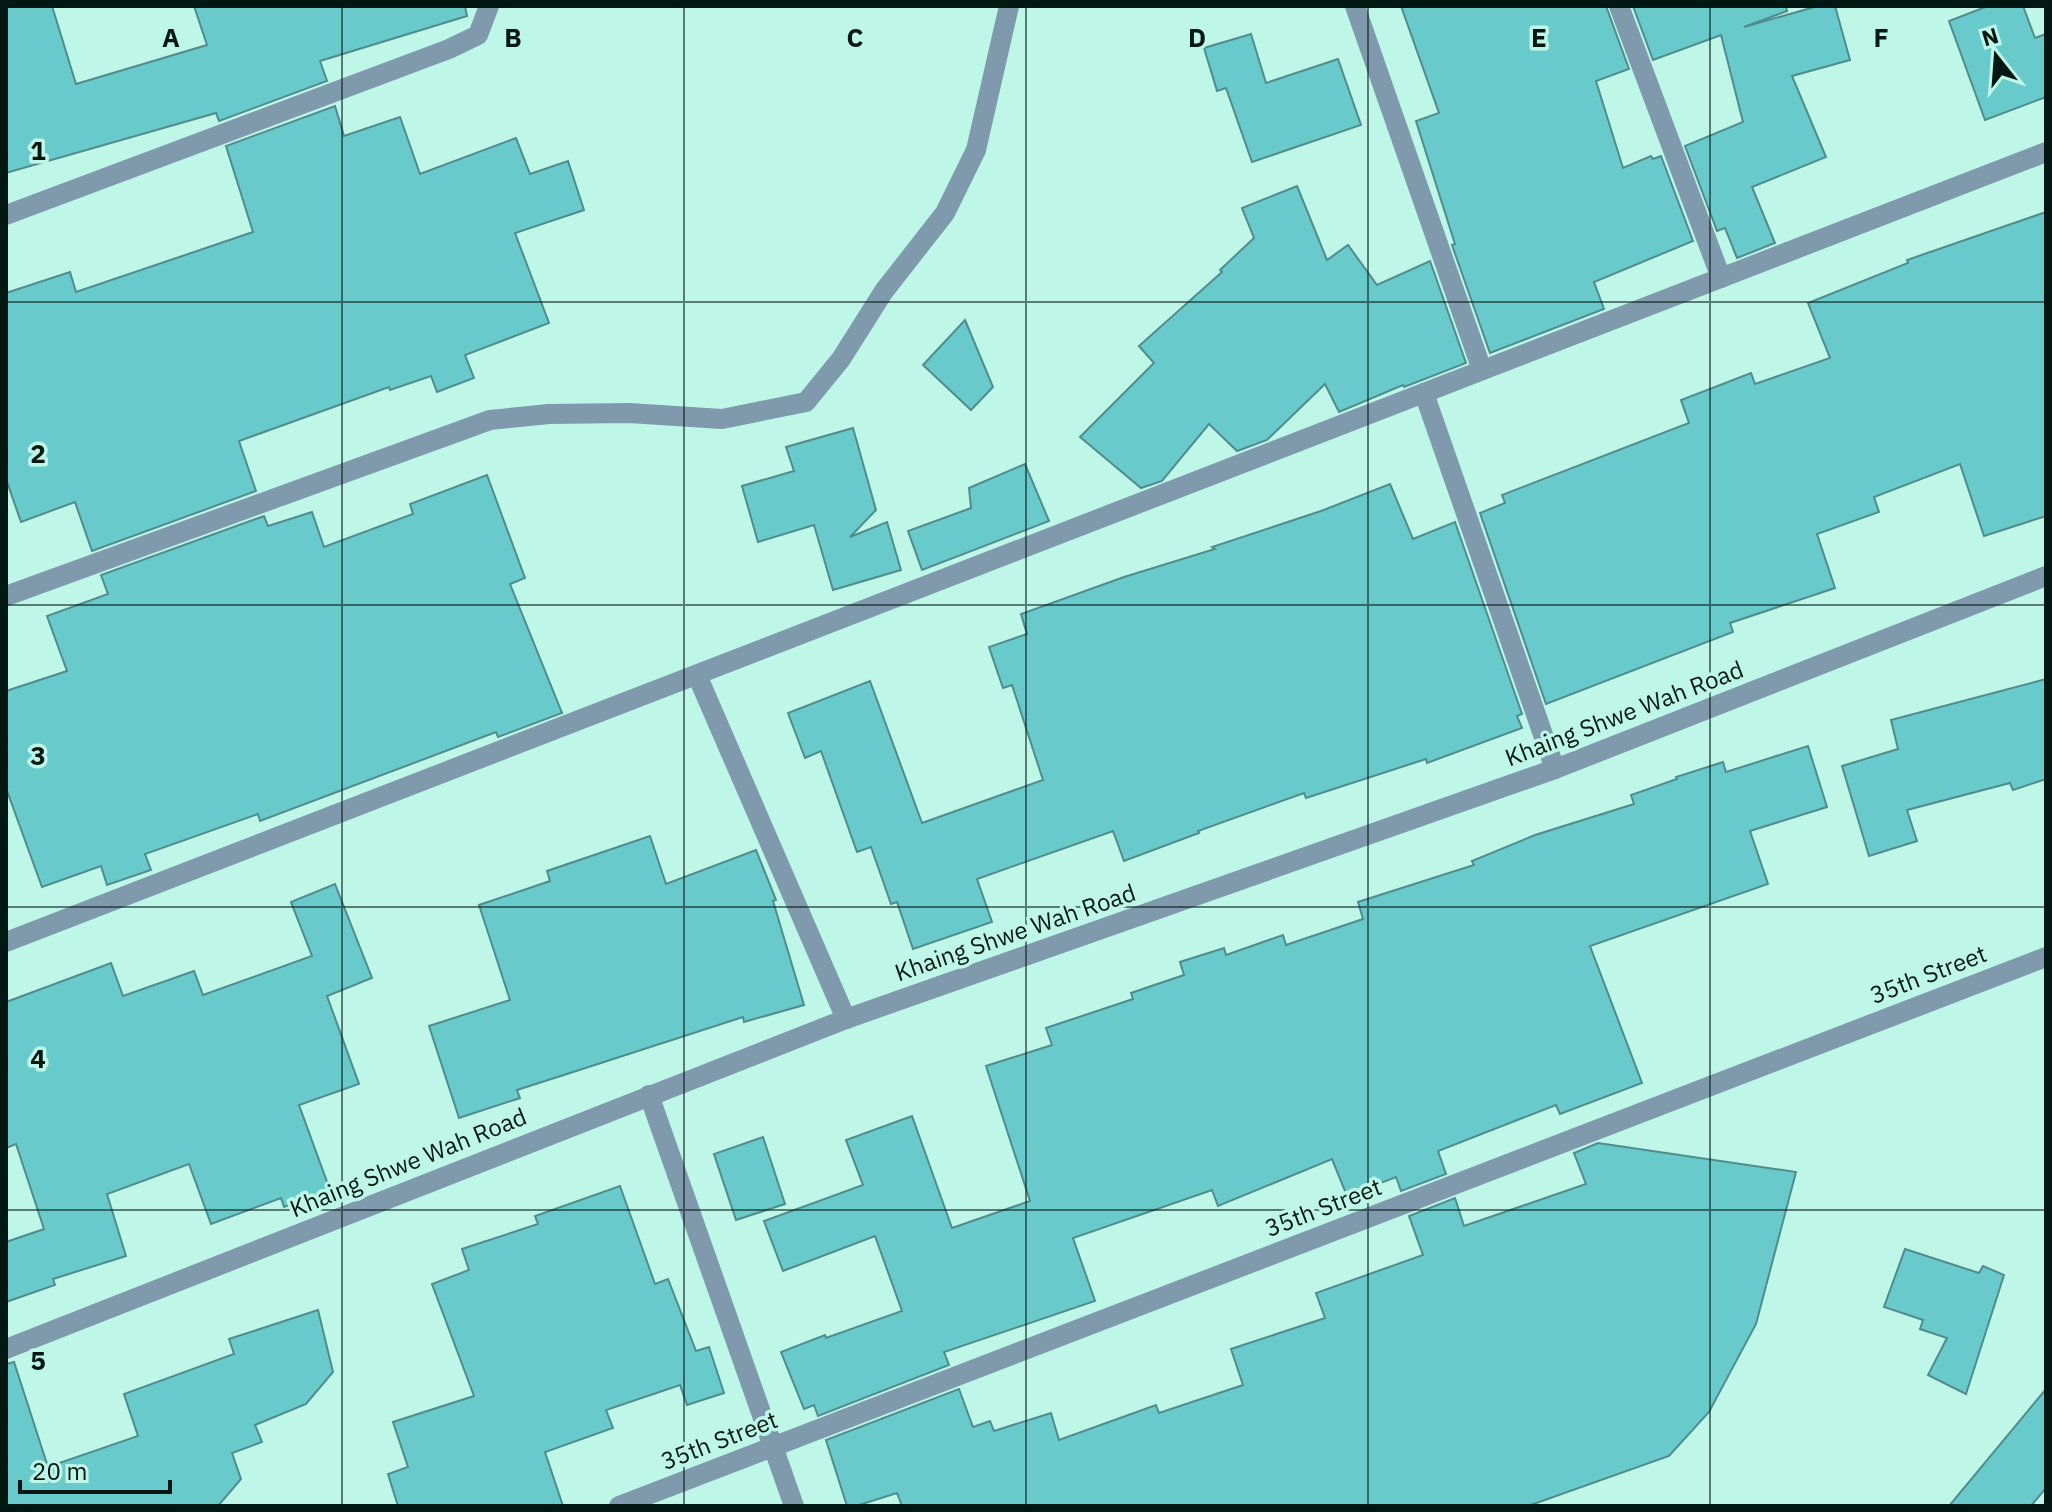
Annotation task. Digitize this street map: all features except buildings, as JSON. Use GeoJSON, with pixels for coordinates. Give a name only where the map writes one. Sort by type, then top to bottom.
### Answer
{"type":"FeatureCollection","features":[{"type":"Feature","properties":{"kind":"street"},"geometry":{"type":"LineString","coordinates":[[6,215],[449,49],[478,35],[489,6]]}},
{"type":"Feature","properties":{"kind":"street"},"geometry":{"type":"LineString","coordinates":[[6,596],[490,420],[549,414],[629,413],[722,419],[806,402],[841,359],[884,291],[945,213],[976,150],[1009,6]]}},
{"type":"Feature","properties":{"kind":"street"},"geometry":{"type":"LineString","coordinates":[[1355,6],[1482,370]]}},
{"type":"Feature","properties":{"kind":"street"},"geometry":{"type":"LineString","coordinates":[[1619,6],[1721,278]]}},
{"type":"Feature","properties":{"kind":"street"},"geometry":{"type":"LineString","coordinates":[[6,942],[2046,152]]}},
{"type":"Feature","properties":{"kind":"street"},"geometry":{"type":"LineString","coordinates":[[1424,393],[1555,769]]}},
{"type":"Feature","properties":{"kind":"street","name":"Khaing Shwe Wah Road"},"geometry":{"type":"LineString","coordinates":[[6,1349],[846,1019],[1555,769],[2046,576]]}},
{"type":"Feature","properties":{"kind":"street"},"geometry":{"type":"LineString","coordinates":[[697,675],[846,1019]]}},
{"type":"Feature","properties":{"kind":"street","name":"35th Street"},"geometry":{"type":"LineString","coordinates":[[619,1506],[2046,957]]}},
{"type":"Feature","properties":{"kind":"street"},"geometry":{"type":"LineString","coordinates":[[649,1095],[794,1506]]}}]}
